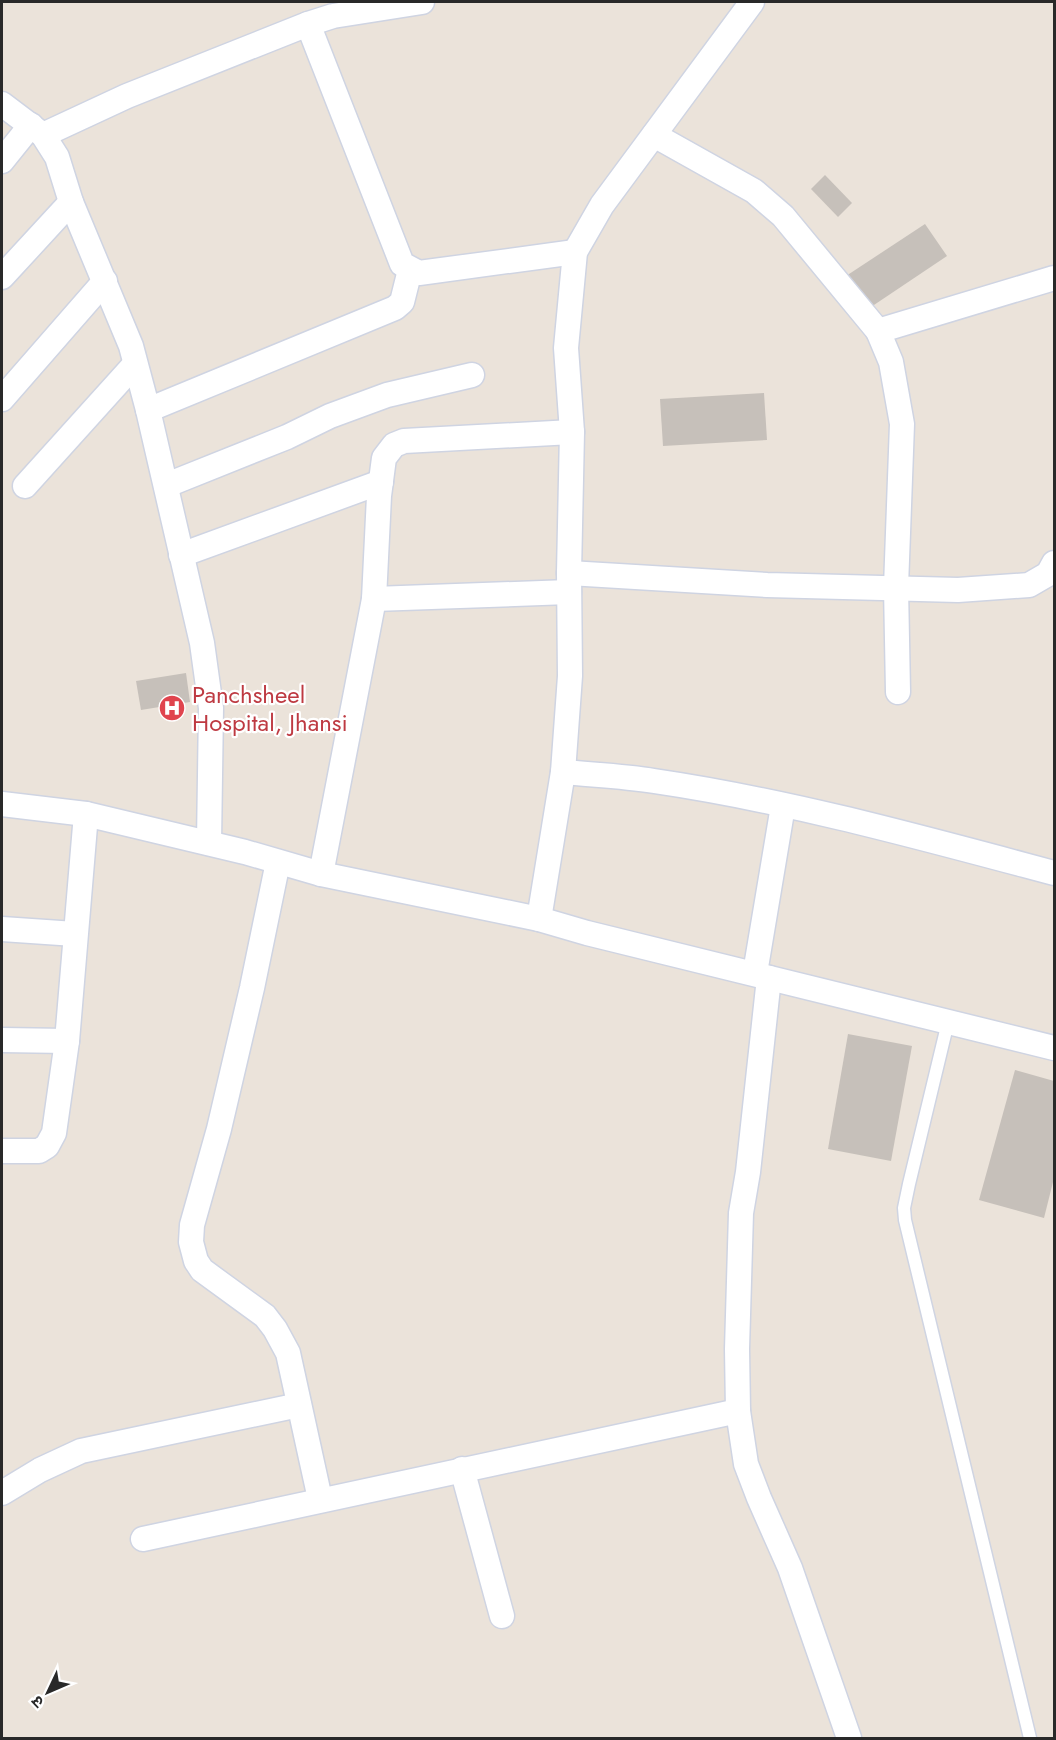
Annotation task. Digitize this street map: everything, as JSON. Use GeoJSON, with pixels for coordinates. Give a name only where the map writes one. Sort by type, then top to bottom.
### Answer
{"type":"FeatureCollection","features":[{"type":"Feature","properties":{"kind":"street"},"geometry":{"type":"LineString","coordinates":[[2,161],[37,130],[308,24],[333,16],[422,2]]}},
{"type":"Feature","properties":{"kind":"street"},"geometry":{"type":"LineString","coordinates":[[539,919],[563,772],[570,676],[572,432],[566,348],[575,252],[602,205],[752,2]]}},
{"type":"Feature","properties":{"kind":"street"},"geometry":{"type":"LineString","coordinates":[[308,24],[402,264],[419,273],[575,252]]}},
{"type":"Feature","properties":{"kind":"street"},"geometry":{"type":"LineString","coordinates":[[2,104],[37,130],[57,157],[71,202],[131,346],[167,485],[202,643],[211,708],[208,843]]}},
{"type":"Feature","properties":{"kind":"street"},"geometry":{"type":"LineString","coordinates":[[654,135],[754,191],[783,216],[878,331],[891,362],[902,424],[896,587],[898,692]]}},
{"type":"Feature","properties":{"kind":"street"},"geometry":{"type":"LineString","coordinates":[[2,278],[71,202]]}},
{"type":"Feature","properties":{"kind":"street"},"geometry":{"type":"LineString","coordinates":[[148,410],[395,308],[402,302],[410,270]]}},
{"type":"Feature","properties":{"kind":"street"},"geometry":{"type":"LineString","coordinates":[[878,331],[1054,278]]}},
{"type":"Feature","properties":{"kind":"street"},"geometry":{"type":"LineString","coordinates":[[2,399],[105,281]]}},
{"type":"Feature","properties":{"kind":"street"},"geometry":{"type":"LineString","coordinates":[[25,486],[135,364]]}},
{"type":"Feature","properties":{"kind":"street"},"geometry":{"type":"LineString","coordinates":[[167,485],[287,437],[330,416],[387,395],[472,375]]}},
{"type":"Feature","properties":{"kind":"street"},"geometry":{"type":"LineString","coordinates":[[321,874],[374,599],[384,458],[389,450],[404,441],[572,432]]}},
{"type":"Feature","properties":{"kind":"street"},"geometry":{"type":"LineString","coordinates":[[181,555],[381,482]]}},
{"type":"Feature","properties":{"kind":"street"},"geometry":{"type":"LineString","coordinates":[[374,599],[569,583],[896,587],[958,590],[1029,585],[1048,574],[1054,563]]}},
{"type":"Feature","properties":{"kind":"street"},"geometry":{"type":"LineString","coordinates":[[563,772],[652,780],[783,806],[889,830],[1054,873]]}},
{"type":"Feature","properties":{"kind":"street"},"geometry":{"type":"LineString","coordinates":[[2,804],[86,814],[208,843],[321,874],[539,919],[587,933],[1054,1048]]}},
{"type":"Feature","properties":{"kind":"street"},"geometry":{"type":"LineString","coordinates":[[783,806],[762,975],[748,1172],[741,1213],[737,1349],[738,1411],[746,1464],[790,1568],[849,1738]]}},
{"type":"Feature","properties":{"kind":"street"},"geometry":{"type":"LineString","coordinates":[[2,1151],[39,1151],[47,1146],[54,1133],[67,1041],[86,814]]}},
{"type":"Feature","properties":{"kind":"street"},"geometry":{"type":"LineString","coordinates":[[278,862],[224,1108],[192,1225],[191,1242],[196,1261],[202,1270],[265,1316],[288,1353],[320,1499]]}},
{"type":"Feature","properties":{"kind":"street"},"geometry":{"type":"LineString","coordinates":[[2,929],[75,934]]}},
{"type":"Feature","properties":{"kind":"street"},"geometry":{"type":"LineString","coordinates":[[2,1040],[67,1041]]}},
{"type":"Feature","properties":{"kind":"street"},"geometry":{"type":"LineString","coordinates":[[2,1493],[40,1470],[81,1451],[299,1405]]}},
{"type":"Feature","properties":{"kind":"street"},"geometry":{"type":"LineString","coordinates":[[143,1539],[320,1499],[738,1411]]}},
{"type":"Feature","properties":{"kind":"street"},"geometry":{"type":"LineString","coordinates":[[462,1469],[502,1616]]}},
{"type":"Feature","properties":{"kind":"lane"},"geometry":{"type":"LineString","coordinates":[[948,1022],[906,1199],[905,1220],[1030,1738]]}},
{"type":"Feature","properties":{"kind":"building"},"geometry":{"type":"Polygon","coordinates":[[[825,175],[852,203],[838,217],[811,189],[825,175]]]}},
{"type":"Feature","properties":{"kind":"building"},"geometry":{"type":"Polygon","coordinates":[[[925,224],[947,256],[865,311],[843,278],[925,224]]]}},
{"type":"Feature","properties":{"kind":"building"},"geometry":{"type":"Polygon","coordinates":[[[764,393],[767,440],[663,446],[660,399],[764,393]]]}},
{"type":"Feature","properties":{"kind":"building"},"geometry":{"type":"Polygon","coordinates":[[[186,673],[190,702],[141,710],[136,681],[186,673]]]}},
{"type":"Feature","properties":{"kind":"building"},"geometry":{"type":"Polygon","coordinates":[[[848,1034],[912,1046],[891,1161],[828,1149],[848,1034]]]}},
{"type":"Feature","properties":{"kind":"building"},"geometry":{"type":"Polygon","coordinates":[[[1015,1070],[1054,1081],[1054,1178],[1044,1218],[979,1200],[1015,1070]]]}},
{"type":"Feature","properties":{"kind":"place","name":"Panchsheel Hospital, Jhansi"},"geometry":{"type":"Point","coordinates":[172,708]}}]}
